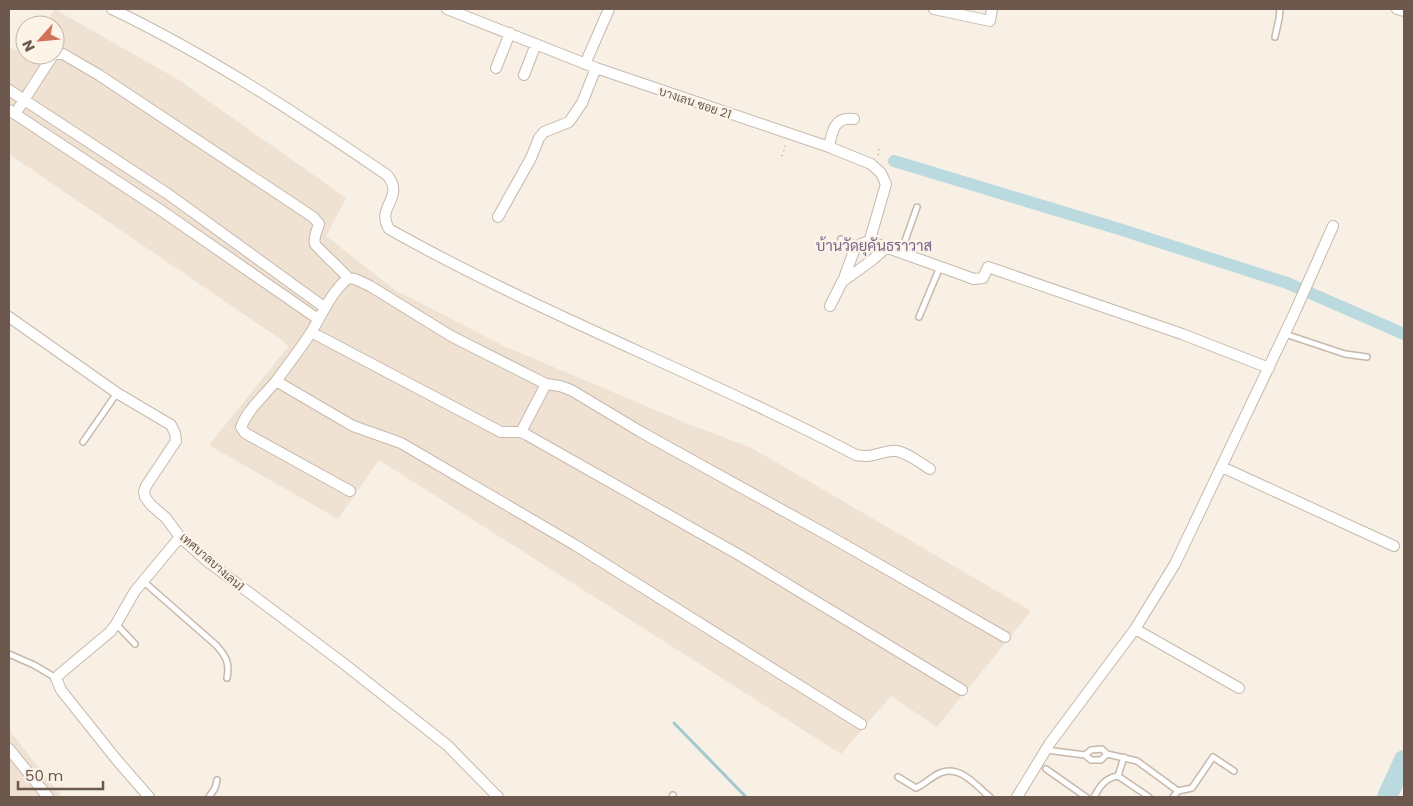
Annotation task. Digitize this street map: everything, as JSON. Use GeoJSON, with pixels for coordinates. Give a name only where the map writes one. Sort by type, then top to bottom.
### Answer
{"type":"FeatureCollection","features":[{"type":"Feature","properties":{"kind":"street"},"geometry":{"type":"LineString","coordinates":[[112,9],[176,41],[290,111],[387,175],[395,190],[384,216],[386,224],[389,229],[421,247],[495,285],[663,362],[856,455],[870,457],[893,450],[930,469]]}},
{"type":"Feature","properties":{"kind":"street","name":"บางเลน ซอย 21"},"geometry":{"type":"LineString","coordinates":[[447,9],[596,68],[871,164],[881,173],[886,184],[871,238]]}},
{"type":"Feature","properties":{"kind":"street"},"geometry":{"type":"LineString","coordinates":[[586,64],[609,9]]}},
{"type":"Feature","properties":{"kind":"street"},"geometry":{"type":"LineString","coordinates":[[934,9],[990,21],[992,9]]}},
{"type":"Feature","properties":{"kind":"street"},"geometry":{"type":"LineString","coordinates":[[1397,9],[1404,11]]}},
{"type":"Feature","properties":{"kind":"street"},"geometry":{"type":"LineString","coordinates":[[496,68],[510,33]]}},
{"type":"Feature","properties":{"kind":"street"},"geometry":{"type":"LineString","coordinates":[[524,75],[536,44]]}},
{"type":"Feature","properties":{"kind":"street"},"geometry":{"type":"LineString","coordinates":[[65,55],[99,75],[313,217],[319,224],[314,242],[316,246],[348,278],[370,286],[451,336],[546,384],[571,390],[641,432],[831,537],[1005,637]]}},
{"type":"Feature","properties":{"kind":"street"},"geometry":{"type":"LineString","coordinates":[[47,65],[24,99],[12,112],[318,319]]}},
{"type":"Feature","properties":{"kind":"street"},"geometry":{"type":"LineString","coordinates":[[498,217],[540,138],[544,132],[569,122],[582,103],[596,68]]}},
{"type":"Feature","properties":{"kind":"street"},"geometry":{"type":"LineString","coordinates":[[9,90],[168,194],[324,307]]}},
{"type":"Feature","properties":{"kind":"street"},"geometry":{"type":"LineString","coordinates":[[829,148],[832,133],[838,122],[846,118],[854,119]]}},
{"type":"Feature","properties":{"kind":"street"},"geometry":{"type":"LineString","coordinates":[[88,162],[98,148]]}},
{"type":"Feature","properties":{"kind":"street"},"geometry":{"type":"LineString","coordinates":[[158,209],[168,194]]}},
{"type":"Feature","properties":{"kind":"street"},"geometry":{"type":"LineString","coordinates":[[1017,797],[1046,750],[1135,629],[1175,564],[1285,334],[1333,226]]}},
{"type":"Feature","properties":{"kind":"street"},"geometry":{"type":"LineString","coordinates":[[830,306],[857,246],[871,238],[874,242],[974,279],[983,278],[988,267],[1182,334],[1269,368]]}},
{"type":"Feature","properties":{"kind":"street"},"geometry":{"type":"LineString","coordinates":[[228,258],[239,244]]}},
{"type":"Feature","properties":{"kind":"street"},"geometry":{"type":"LineString","coordinates":[[842,282],[887,247]]}},
{"type":"Feature","properties":{"kind":"street"},"geometry":{"type":"LineString","coordinates":[[348,278],[341,284],[324,307],[311,332],[276,381],[244,419],[242,427],[245,433],[350,491]]}},
{"type":"Feature","properties":{"kind":"street","name":"เทศบาลบางเลน1"},"geometry":{"type":"LineString","coordinates":[[9,318],[117,393],[171,425],[176,441],[144,492],[151,505],[166,518],[180,537],[207,561],[343,663],[447,745],[497,797]]}},
{"type":"Feature","properties":{"kind":"street"},"geometry":{"type":"LineString","coordinates":[[311,332],[500,432],[520,432],[742,556],[962,690]]}},
{"type":"Feature","properties":{"kind":"street"},"geometry":{"type":"LineString","coordinates":[[276,381],[353,426],[401,443],[575,545],[861,724]]}},
{"type":"Feature","properties":{"kind":"street"},"geometry":{"type":"LineString","coordinates":[[520,432],[546,384]]}},
{"type":"Feature","properties":{"kind":"street"},"geometry":{"type":"LineString","coordinates":[[1222,467],[1394,546]]}},
{"type":"Feature","properties":{"kind":"street"},"geometry":{"type":"LineString","coordinates":[[148,797],[61,690],[56,678],[110,632],[143,581],[180,537]]}},
{"type":"Feature","properties":{"kind":"street"},"geometry":{"type":"LineString","coordinates":[[1135,629],[1239,688]]}},
{"type":"Feature","properties":{"kind":"street"},"geometry":{"type":"LineString","coordinates":[[9,749],[48,797]]}},
{"type":"Feature","properties":{"kind":"lane"},"geometry":{"type":"LineString","coordinates":[[1275,37],[1280,9]]}},
{"type":"Feature","properties":{"kind":"lane"},"geometry":{"type":"LineString","coordinates":[[901,252],[918,207]]}},
{"type":"Feature","properties":{"kind":"lane"},"geometry":{"type":"LineString","coordinates":[[841,239],[857,246]]}},
{"type":"Feature","properties":{"kind":"lane"},"geometry":{"type":"LineString","coordinates":[[919,318],[941,267]]}},
{"type":"Feature","properties":{"kind":"lane"},"geometry":{"type":"LineString","coordinates":[[1285,334],[1345,354],[1367,357]]}},
{"type":"Feature","properties":{"kind":"lane"},"geometry":{"type":"LineString","coordinates":[[82,442],[117,393]]}},
{"type":"Feature","properties":{"kind":"lane"},"geometry":{"type":"LineString","coordinates":[[143,581],[226,656],[229,668],[227,678]]}},
{"type":"Feature","properties":{"kind":"lane"},"geometry":{"type":"LineString","coordinates":[[116,624],[135,644]]}},
{"type":"Feature","properties":{"kind":"lane"},"geometry":{"type":"LineString","coordinates":[[9,654],[34,665],[56,678]]}},
{"type":"Feature","properties":{"kind":"lane"},"geometry":{"type":"LineString","coordinates":[[1085,756],[1090,750],[1102,749],[1107,754],[1137,761],[1178,791]]}},
{"type":"Feature","properties":{"kind":"lane"},"geometry":{"type":"LineString","coordinates":[[1046,750],[1085,756],[1091,760],[1101,760],[1107,754]]}},
{"type":"Feature","properties":{"kind":"lane"},"geometry":{"type":"LineString","coordinates":[[1118,776],[1124,757]]}},
{"type":"Feature","properties":{"kind":"lane"},"geometry":{"type":"LineString","coordinates":[[1173,797],[1178,791],[1192,788],[1213,757],[1234,771]]}},
{"type":"Feature","properties":{"kind":"lane"},"geometry":{"type":"LineString","coordinates":[[1046,769],[1086,797]]}},
{"type":"Feature","properties":{"kind":"lane"},"geometry":{"type":"LineString","coordinates":[[898,777],[916,788],[941,772],[952,770],[961,773],[990,797]]}},
{"type":"Feature","properties":{"kind":"lane"},"geometry":{"type":"LineString","coordinates":[[1094,797],[1101,785],[1110,777],[1118,776],[1149,797]]}},
{"type":"Feature","properties":{"kind":"lane"},"geometry":{"type":"LineString","coordinates":[[209,797],[215,788],[217,780]]}},
{"type":"Feature","properties":{"kind":"path"},"geometry":{"type":"LineString","coordinates":[[782,156],[789,135]]}},
{"type":"Feature","properties":{"kind":"shaded area"},"geometry":{"type":"Polygon","coordinates":[[[54,9],[65,15],[51,15],[54,9]]]}},
{"type":"Feature","properties":{"kind":"shaded area"},"geometry":{"type":"Polygon","coordinates":[[[65,15],[179,80],[346,198],[326,236],[395,290],[506,347],[693,426],[750,447],[1031,611],[937,727],[891,696],[841,754],[379,460],[338,519],[209,445],[288,347],[283,341],[9,154],[9,47],[15,50],[15,65],[65,65],[65,15]]]}},
{"type":"Feature","properties":{"kind":"shaded area"},"geometry":{"type":"Polygon","coordinates":[[[9,730],[62,797],[9,797],[9,730]]]}},
{"type":"Feature","properties":{"kind":"waterway"},"geometry":{"type":"LineString","coordinates":[[894,161],[1119,229],[1287,283],[1404,334]]}},
{"type":"Feature","properties":{"kind":"waterway"},"geometry":{"type":"LineString","coordinates":[[674,723],[746,797]]}},
{"type":"Feature","properties":{"kind":"waterway"},"geometry":{"type":"LineString","coordinates":[[1387,797],[1404,760]]}},
{"type":"Feature","properties":{"kind":"district","name":"บ้านวัดยุคันธราวาส"},"geometry":{"type":"Point","coordinates":[874,246]}}]}
